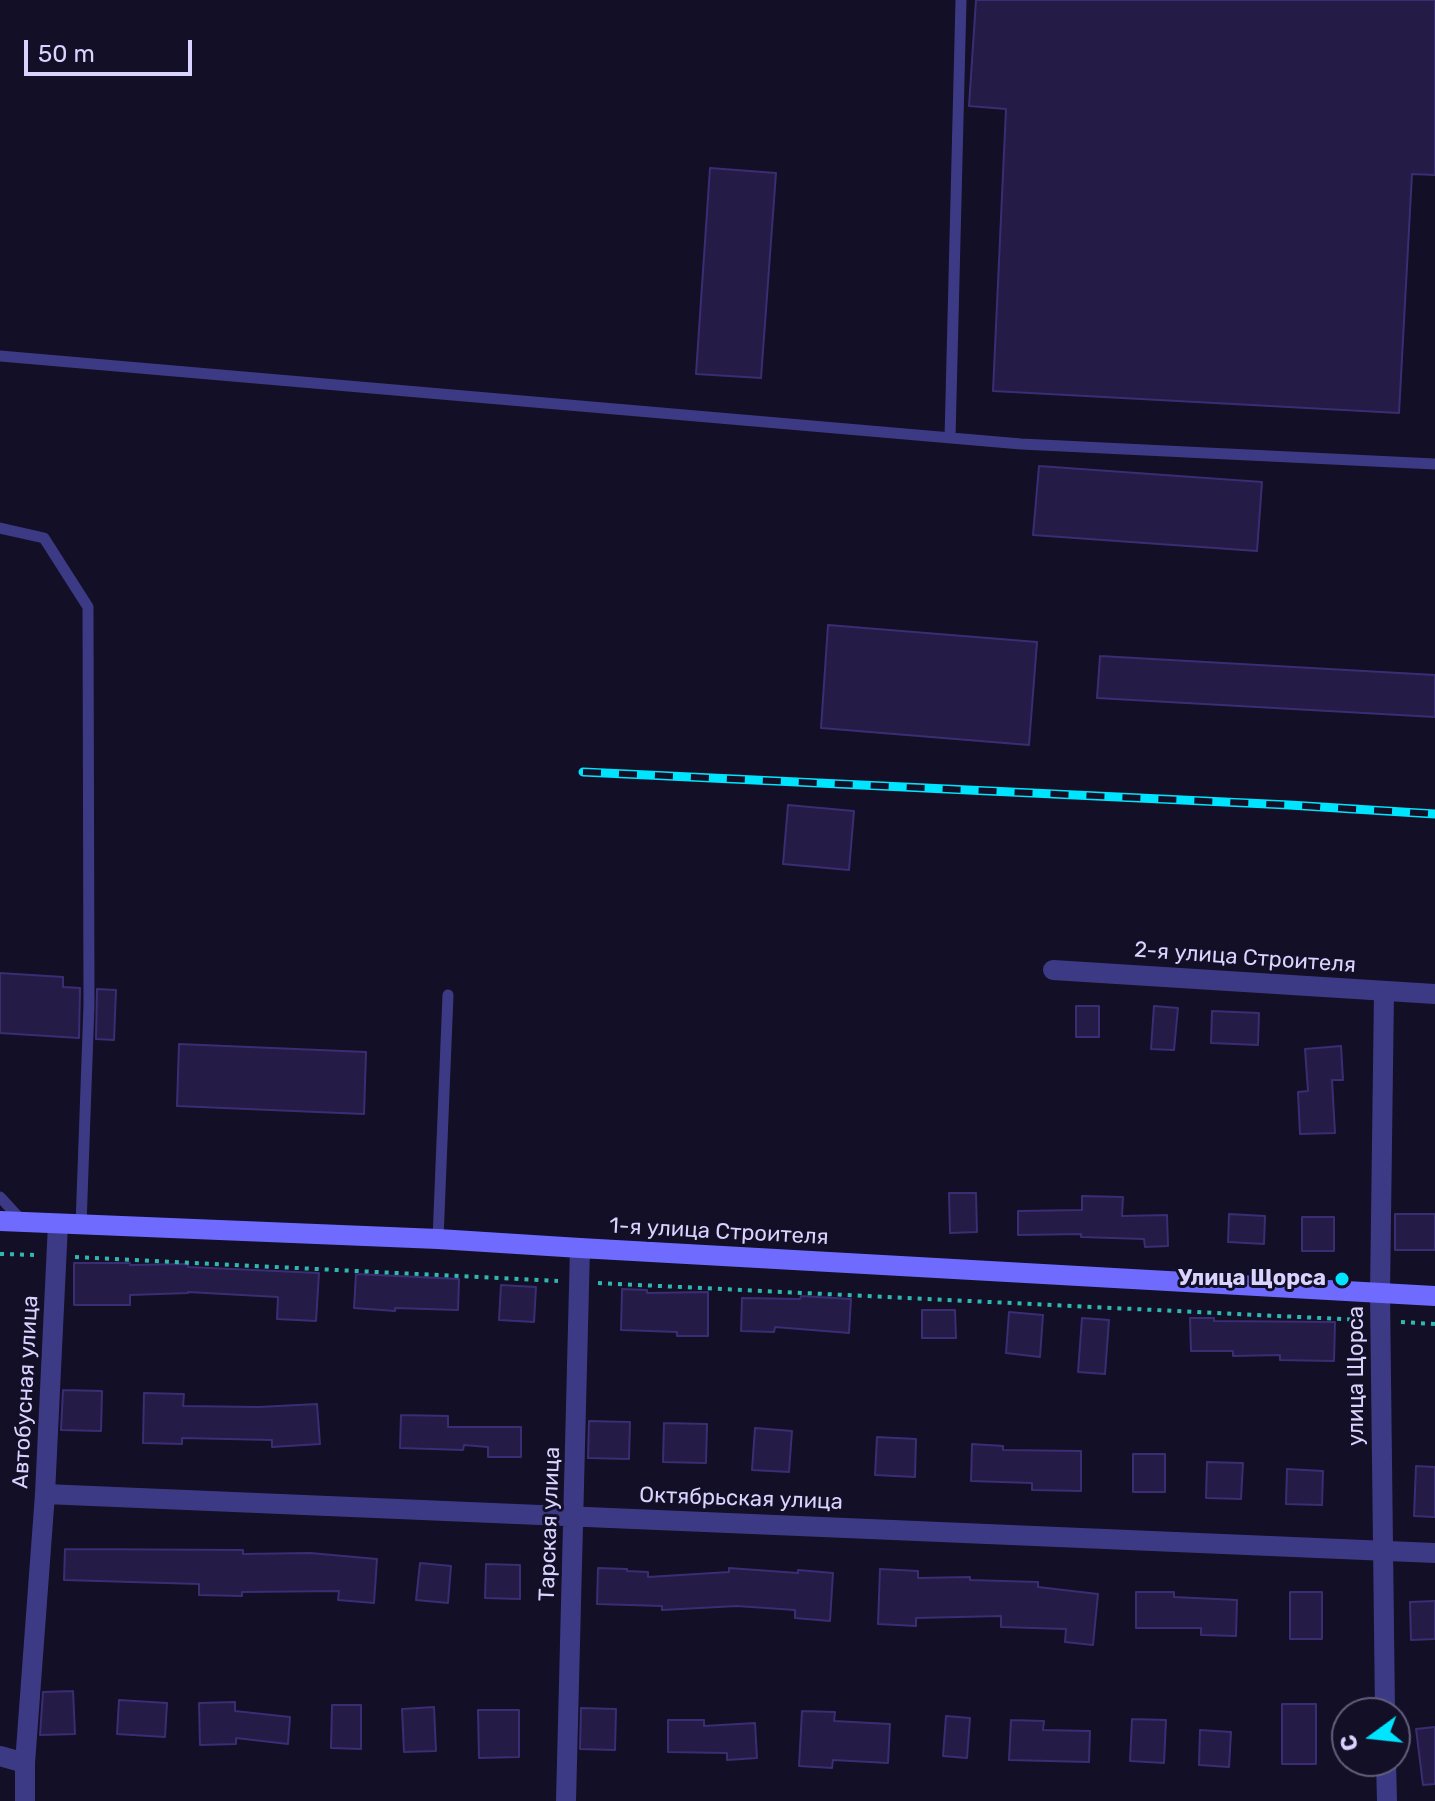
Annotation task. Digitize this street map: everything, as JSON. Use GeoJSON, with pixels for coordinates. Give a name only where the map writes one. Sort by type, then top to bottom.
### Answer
{"type":"FeatureCollection","features":[{"type":"Feature","properties":{"kind":"street","name":"2-я улица Строителя"},"geometry":{"type":"LineString","coordinates":[[1053,970],[1435,994]]}},
{"type":"Feature","properties":{"kind":"street","name":"улица Щорса"},"geometry":{"type":"LineString","coordinates":[[1384,991],[1380,1294],[1385,1697]]}},
{"type":"Feature","properties":{"kind":"street","name":"1-я улица Строителя"},"geometry":{"type":"LineString","coordinates":[[0,1221],[438,1239],[1435,1296]]}},
{"type":"Feature","properties":{"kind":"street","name":"Автобусная улица"},"geometry":{"type":"LineString","coordinates":[[25,1801],[25,1763],[45,1494],[58,1224]]}},
{"type":"Feature","properties":{"kind":"street","name":"Тарская улица"},"geometry":{"type":"LineString","coordinates":[[566,1801],[580,1248]]}},
{"type":"Feature","properties":{"kind":"street","name":"Октябрьская улица"},"geometry":{"type":"LineString","coordinates":[[45,1494],[1435,1553]]}},
{"type":"Feature","properties":{"kind":"street"},"geometry":{"type":"LineString","coordinates":[[0,1756],[25,1763]]}},
{"type":"Feature","properties":{"kind":"street"},"geometry":{"type":"LineString","coordinates":[[1386,1777],[1387,1801]]}},
{"type":"Feature","properties":{"kind":"lane"},"geometry":{"type":"LineString","coordinates":[[950,438],[961,0]]}},
{"type":"Feature","properties":{"kind":"lane"},"geometry":{"type":"LineString","coordinates":[[0,356],[1021,444],[1435,464]]}},
{"type":"Feature","properties":{"kind":"lane"},"geometry":{"type":"LineString","coordinates":[[0,528],[44,538],[88,607],[89,1005],[81,1225]]}},
{"type":"Feature","properties":{"kind":"lane"},"geometry":{"type":"LineString","coordinates":[[438,1239],[448,995]]}},
{"type":"Feature","properties":{"kind":"lane"},"geometry":{"type":"LineString","coordinates":[[0,1197],[23,1222]]}},
{"type":"Feature","properties":{"kind":"path"},"geometry":{"type":"LineString","coordinates":[[0,1254],[1435,1324]]}},
{"type":"Feature","properties":{"kind":"building"},"geometry":{"type":"Polygon","coordinates":[[[976,0],[1435,0],[1435,175],[1412,174],[1399,413],[993,391],[1006,109],[969,106],[976,0]]]}},
{"type":"Feature","properties":{"kind":"building"},"geometry":{"type":"Polygon","coordinates":[[[710,168],[776,173],[761,378],[696,374],[710,168]]]}},
{"type":"Feature","properties":{"kind":"building"},"geometry":{"type":"Polygon","coordinates":[[[1039,466],[1262,482],[1257,551],[1033,535],[1039,466]]]}},
{"type":"Feature","properties":{"kind":"building"},"geometry":{"type":"Polygon","coordinates":[[[828,625],[1037,642],[1029,745],[821,728],[828,625]]]}},
{"type":"Feature","properties":{"kind":"building"},"geometry":{"type":"Polygon","coordinates":[[[1100,656],[1435,675],[1435,717],[1097,698],[1100,656]]]}},
{"type":"Feature","properties":{"kind":"building"},"geometry":{"type":"Polygon","coordinates":[[[788,805],[854,811],[849,870],[783,864],[788,805]]]}},
{"type":"Feature","properties":{"kind":"building"},"geometry":{"type":"Polygon","coordinates":[[[0,973],[63,977],[63,987],[80,988],[79,1038],[0,1033],[0,973]]]}},
{"type":"Feature","properties":{"kind":"building"},"geometry":{"type":"Polygon","coordinates":[[[97,989],[116,990],[114,1040],[96,1039],[97,989]]]}},
{"type":"Feature","properties":{"kind":"building"},"geometry":{"type":"Polygon","coordinates":[[[1076,1006],[1099,1006],[1099,1037],[1076,1037],[1076,1006]]]}},
{"type":"Feature","properties":{"kind":"building"},"geometry":{"type":"Polygon","coordinates":[[[1154,1006],[1178,1008],[1174,1050],[1151,1049],[1154,1006]]]}},
{"type":"Feature","properties":{"kind":"building"},"geometry":{"type":"Polygon","coordinates":[[[1212,1011],[1259,1013],[1258,1045],[1211,1043],[1212,1011]]]}},
{"type":"Feature","properties":{"kind":"building"},"geometry":{"type":"Polygon","coordinates":[[[179,1044],[366,1052],[364,1114],[177,1106],[179,1044]]]}},
{"type":"Feature","properties":{"kind":"building"},"geometry":{"type":"Polygon","coordinates":[[[1341,1046],[1343,1080],[1332,1080],[1335,1133],[1300,1134],[1298,1092],[1308,1091],[1305,1049],[1341,1046]]]}},
{"type":"Feature","properties":{"kind":"building"},"geometry":{"type":"Polygon","coordinates":[[[949,1193],[976,1193],[977,1232],[950,1233],[949,1193]]]}},
{"type":"Feature","properties":{"kind":"building"},"geometry":{"type":"Polygon","coordinates":[[[1082,1196],[1123,1197],[1122,1216],[1167,1215],[1168,1246],[1145,1247],[1144,1239],[1081,1237],[1081,1234],[1018,1235],[1018,1211],[1082,1210],[1082,1196]]]}},
{"type":"Feature","properties":{"kind":"building"},"geometry":{"type":"Polygon","coordinates":[[[1229,1214],[1265,1216],[1264,1244],[1228,1242],[1229,1214]]]}},
{"type":"Feature","properties":{"kind":"building"},"geometry":{"type":"Polygon","coordinates":[[[1395,1214],[1435,1214],[1435,1250],[1395,1250],[1395,1214]]]}},
{"type":"Feature","properties":{"kind":"building"},"geometry":{"type":"Polygon","coordinates":[[[1302,1217],[1334,1217],[1334,1251],[1302,1251],[1302,1217]]]}},
{"type":"Feature","properties":{"kind":"building"},"geometry":{"type":"Polygon","coordinates":[[[74,1263],[188,1264],[188,1267],[319,1273],[316,1321],[277,1319],[278,1297],[188,1292],[130,1295],[130,1305],[74,1305],[74,1263]]]}},
{"type":"Feature","properties":{"kind":"building"},"geometry":{"type":"Polygon","coordinates":[[[356,1274],[459,1279],[458,1310],[354,1308],[356,1274]]]}},
{"type":"Feature","properties":{"kind":"building"},"geometry":{"type":"Polygon","coordinates":[[[501,1285],[536,1287],[534,1322],[499,1320],[501,1285]]]}},
{"type":"Feature","properties":{"kind":"building"},"geometry":{"type":"Polygon","coordinates":[[[622,1289],[647,1290],[647,1293],[708,1292],[708,1336],[621,1330],[622,1289]]]}},
{"type":"Feature","properties":{"kind":"building"},"geometry":{"type":"Polygon","coordinates":[[[801,1296],[851,1299],[849,1333],[775,1327],[774,1332],[741,1331],[742,1298],[800,1299],[801,1296]]]}},
{"type":"Feature","properties":{"kind":"building"},"geometry":{"type":"Polygon","coordinates":[[[922,1310],[955,1310],[956,1338],[922,1338],[922,1310]]]}},
{"type":"Feature","properties":{"kind":"building"},"geometry":{"type":"Polygon","coordinates":[[[1009,1312],[1043,1315],[1040,1357],[1006,1353],[1009,1312]]]}},
{"type":"Feature","properties":{"kind":"building"},"geometry":{"type":"Polygon","coordinates":[[[1082,1318],[1109,1320],[1105,1374],[1078,1372],[1082,1318]]]}},
{"type":"Feature","properties":{"kind":"building"},"geometry":{"type":"Polygon","coordinates":[[[1190,1318],[1335,1322],[1334,1361],[1280,1360],[1280,1355],[1233,1356],[1233,1351],[1191,1351],[1190,1318]]]}},
{"type":"Feature","properties":{"kind":"building"},"geometry":{"type":"Polygon","coordinates":[[[63,1390],[102,1391],[101,1431],[61,1430],[63,1390]]]}},
{"type":"Feature","properties":{"kind":"building"},"geometry":{"type":"Polygon","coordinates":[[[144,1393],[184,1394],[183,1406],[317,1404],[320,1444],[272,1447],[272,1440],[182,1438],[182,1444],[143,1443],[144,1393]]]}},
{"type":"Feature","properties":{"kind":"building"},"geometry":{"type":"Polygon","coordinates":[[[401,1415],[448,1416],[448,1427],[521,1427],[521,1457],[488,1457],[488,1447],[464,1445],[463,1450],[400,1448],[401,1415]]]}},
{"type":"Feature","properties":{"kind":"building"},"geometry":{"type":"Polygon","coordinates":[[[589,1421],[630,1422],[629,1459],[588,1458],[589,1421]]]}},
{"type":"Feature","properties":{"kind":"building"},"geometry":{"type":"Polygon","coordinates":[[[664,1423],[707,1424],[706,1463],[663,1462],[664,1423]]]}},
{"type":"Feature","properties":{"kind":"building"},"geometry":{"type":"Polygon","coordinates":[[[755,1428],[792,1431],[789,1472],[752,1470],[755,1428]]]}},
{"type":"Feature","properties":{"kind":"building"},"geometry":{"type":"Polygon","coordinates":[[[877,1437],[916,1439],[915,1477],[875,1475],[877,1437]]]}},
{"type":"Feature","properties":{"kind":"building"},"geometry":{"type":"Polygon","coordinates":[[[972,1444],[1003,1446],[1003,1450],[1081,1451],[1081,1491],[1032,1490],[1032,1483],[971,1481],[972,1444]]]}},
{"type":"Feature","properties":{"kind":"building"},"geometry":{"type":"Polygon","coordinates":[[[1133,1454],[1165,1454],[1165,1492],[1133,1492],[1133,1454]]]}},
{"type":"Feature","properties":{"kind":"building"},"geometry":{"type":"Polygon","coordinates":[[[1207,1462],[1243,1463],[1241,1499],[1206,1498],[1207,1462]]]}},
{"type":"Feature","properties":{"kind":"building"},"geometry":{"type":"Polygon","coordinates":[[[1416,1466],[1435,1467],[1435,1517],[1414,1516],[1416,1466]]]}},
{"type":"Feature","properties":{"kind":"building"},"geometry":{"type":"Polygon","coordinates":[[[1287,1469],[1323,1471],[1322,1505],[1286,1504],[1287,1469]]]}},
{"type":"Feature","properties":{"kind":"building"},"geometry":{"type":"Polygon","coordinates":[[[65,1549],[243,1550],[243,1554],[310,1553],[377,1559],[374,1603],[338,1600],[339,1591],[199,1595],[199,1584],[64,1580],[65,1549]]]}},
{"type":"Feature","properties":{"kind":"building"},"geometry":{"type":"Polygon","coordinates":[[[420,1563],[451,1566],[448,1603],[416,1600],[420,1563]]]}},
{"type":"Feature","properties":{"kind":"building"},"geometry":{"type":"Polygon","coordinates":[[[486,1564],[520,1565],[520,1599],[485,1598],[486,1564]]]}},
{"type":"Feature","properties":{"kind":"building"},"geometry":{"type":"Polygon","coordinates":[[[598,1568],[648,1572],[648,1577],[729,1572],[729,1568],[833,1573],[830,1621],[795,1618],[795,1610],[737,1606],[662,1610],[662,1606],[597,1604],[598,1568]]]}},
{"type":"Feature","properties":{"kind":"building"},"geometry":{"type":"Polygon","coordinates":[[[880,1569],[918,1571],[918,1578],[970,1577],[970,1580],[1038,1582],[1038,1587],[1098,1594],[1093,1645],[1065,1642],[1066,1629],[1001,1627],[1001,1616],[916,1618],[916,1626],[878,1624],[880,1569]]]}},
{"type":"Feature","properties":{"kind":"building"},"geometry":{"type":"Polygon","coordinates":[[[1136,1592],[1174,1592],[1174,1597],[1237,1600],[1236,1636],[1201,1635],[1201,1628],[1136,1628],[1136,1592]]]}},
{"type":"Feature","properties":{"kind":"building"},"geometry":{"type":"Polygon","coordinates":[[[1290,1592],[1322,1592],[1322,1639],[1290,1639],[1290,1592]]]}},
{"type":"Feature","properties":{"kind":"building"},"geometry":{"type":"Polygon","coordinates":[[[1435,1601],[1435,1639],[1411,1640],[1410,1602],[1435,1601]]]}},
{"type":"Feature","properties":{"kind":"building"},"geometry":{"type":"Polygon","coordinates":[[[73,1691],[75,1734],[40,1735],[43,1692],[73,1691]]]}},
{"type":"Feature","properties":{"kind":"building"},"geometry":{"type":"Polygon","coordinates":[[[119,1700],[167,1703],[165,1737],[117,1734],[119,1700]]]}},
{"type":"Feature","properties":{"kind":"building"},"geometry":{"type":"Polygon","coordinates":[[[235,1702],[235,1711],[290,1717],[288,1744],[236,1738],[236,1744],[200,1745],[199,1703],[235,1702]]]}},
{"type":"Feature","properties":{"kind":"building"},"geometry":{"type":"Polygon","coordinates":[[[1282,1704],[1316,1704],[1316,1764],[1282,1764],[1282,1704]]]}},
{"type":"Feature","properties":{"kind":"building"},"geometry":{"type":"Polygon","coordinates":[[[332,1705],[361,1705],[361,1749],[331,1748],[332,1705]]]}},
{"type":"Feature","properties":{"kind":"building"},"geometry":{"type":"Polygon","coordinates":[[[434,1707],[436,1751],[404,1752],[402,1709],[434,1707]]]}},
{"type":"Feature","properties":{"kind":"building"},"geometry":{"type":"Polygon","coordinates":[[[581,1708],[616,1709],[615,1750],[580,1749],[581,1708]]]}},
{"type":"Feature","properties":{"kind":"building"},"geometry":{"type":"Polygon","coordinates":[[[478,1710],[519,1710],[519,1757],[479,1758],[478,1710]]]}},
{"type":"Feature","properties":{"kind":"building"},"geometry":{"type":"Polygon","coordinates":[[[802,1711],[835,1712],[834,1721],[890,1724],[888,1763],[833,1760],[832,1768],[799,1766],[802,1711]]]}},
{"type":"Feature","properties":{"kind":"building"},"geometry":{"type":"Polygon","coordinates":[[[946,1716],[970,1718],[967,1758],[943,1756],[946,1716]]]}},
{"type":"Feature","properties":{"kind":"building"},"geometry":{"type":"Polygon","coordinates":[[[1132,1719],[1166,1720],[1164,1763],[1130,1761],[1132,1719]]]}},
{"type":"Feature","properties":{"kind":"building"},"geometry":{"type":"Polygon","coordinates":[[[668,1720],[704,1720],[704,1726],[755,1723],[757,1758],[727,1760],[727,1753],[668,1752],[668,1720]]]}},
{"type":"Feature","properties":{"kind":"building"},"geometry":{"type":"Polygon","coordinates":[[[1011,1720],[1044,1721],[1043,1730],[1090,1731],[1089,1762],[1009,1760],[1011,1720]]]}},
{"type":"Feature","properties":{"kind":"building"},"geometry":{"type":"Polygon","coordinates":[[[1435,1727],[1435,1784],[1423,1785],[1416,1729],[1435,1727]]]}},
{"type":"Feature","properties":{"kind":"building"},"geometry":{"type":"Polygon","coordinates":[[[1200,1730],[1231,1732],[1229,1767],[1199,1765],[1200,1730]]]}},
{"type":"Feature","properties":{"kind":"railway"},"geometry":{"type":"LineString","coordinates":[[583,772],[1435,814]]}},
{"type":"Feature","properties":{"kind":"place","name":"Улица Щорса"},"geometry":{"type":"Point","coordinates":[1342,1279]}}]}
